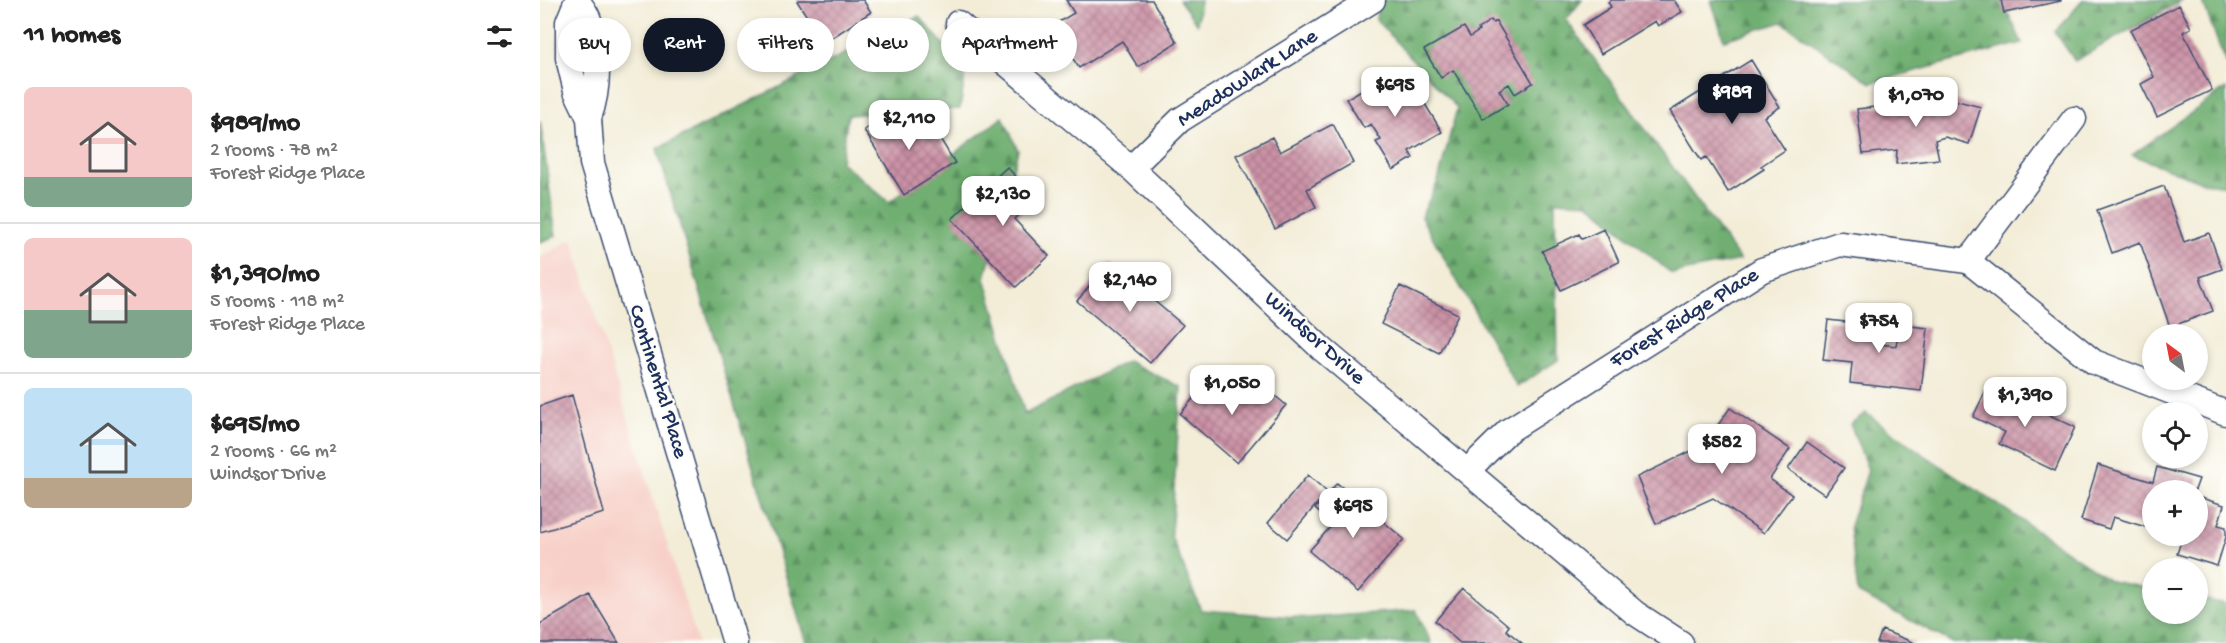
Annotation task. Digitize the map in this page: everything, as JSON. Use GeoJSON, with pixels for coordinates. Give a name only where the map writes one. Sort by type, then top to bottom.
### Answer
{"type":"FeatureCollection","features":[{"type":"Feature","properties":{"kind":"street","name":"Continental Place"},"geometry":{"type":"LineString","coordinates":[[577,0],[588,18],[597,66],[597,83],[589,118],[592,163],[735,643]]}},
{"type":"Feature","properties":{"kind":"street","name":"Meadowlark Lane"},"geometry":{"type":"LineString","coordinates":[[1131,168],[1180,120],[1373,0]]}},
{"type":"Feature","properties":{"kind":"street","name":"Windsor Drive"},"geometry":{"type":"LineString","coordinates":[[1016,72],[1131,168],[1321,348],[1635,613],[1681,643]]}},
{"type":"Feature","properties":{"kind":"street"},"geometry":{"type":"LineString","coordinates":[[2074,119],[1968,261],[2094,362],[2226,413]]}},
{"type":"Feature","properties":{"kind":"street","name":"Forest Ridge Place"},"geometry":{"type":"LineString","coordinates":[[1467,471],[1508,431],[1762,270],[1840,244],[1968,261]]}},
{"type":"Feature","properties":{"kind":"shaded area"},"geometry":{"type":"Polygon","coordinates":[[[572,239],[698,643],[540,643],[540,258],[572,239]]]}},
{"type":"Feature","properties":{"kind":"green space"},"geometry":{"type":"Polygon","coordinates":[[[1179,0],[1200,0],[1197,24],[1179,0]]]}},
{"type":"Feature","properties":{"kind":"green space"},"geometry":{"type":"Polygon","coordinates":[[[1378,0],[1582,0],[1566,20],[1740,260],[1672,274],[1588,203],[1555,201],[1558,360],[1517,387],[1421,217],[1438,181],[1457,108],[1376,20],[1378,0]]]}},
{"type":"Feature","properties":{"kind":"green space"},"geometry":{"type":"Polygon","coordinates":[[[1711,0],[2002,0],[2022,43],[1871,83],[1782,22],[1724,40],[1711,0]]]}},
{"type":"Feature","properties":{"kind":"green space"},"geometry":{"type":"Polygon","coordinates":[[[2083,0],[2182,0],[2075,61],[2055,32],[2083,0]]]}},
{"type":"Feature","properties":{"kind":"green space"},"geometry":{"type":"Polygon","coordinates":[[[2202,0],[2226,0],[2226,64],[2202,0]]]}},
{"type":"Feature","properties":{"kind":"green space"},"geometry":{"type":"Polygon","coordinates":[[[929,27],[941,41],[941,72],[966,72],[960,109],[848,115],[841,162],[889,202],[1003,117],[1018,150],[985,278],[1025,414],[1127,361],[1181,387],[1171,536],[1201,610],[1309,618],[1416,610],[1431,643],[870,643],[867,640],[865,643],[806,643],[657,149],[809,72],[834,72],[834,59],[846,53],[846,72],[929,72],[929,27]]]}},
{"type":"Feature","properties":{"kind":"green space"},"geometry":{"type":"Polygon","coordinates":[[[2226,88],[2226,186],[2205,183],[2132,155],[2226,88]]]}},
{"type":"Feature","properties":{"kind":"green space"},"geometry":{"type":"Polygon","coordinates":[[[540,120],[556,236],[540,242],[540,120]]]}},
{"type":"Feature","properties":{"kind":"green space"},"geometry":{"type":"Polygon","coordinates":[[[1866,413],[2111,581],[2142,587],[2142,624],[2208,624],[2208,600],[2226,604],[2226,643],[1953,643],[1858,593],[1850,526],[1868,470],[1850,424],[1866,413]]]}},
{"type":"Feature","properties":{"kind":"building"},"geometry":{"type":"Polygon","coordinates":[[[863,0],[871,12],[862,18],[846,18],[846,28],[834,36],[834,18],[808,18],[797,1],[863,0]]]}},
{"type":"Feature","properties":{"kind":"building"},"geometry":{"type":"Polygon","coordinates":[[[1066,0],[1152,0],[1177,42],[1138,67],[1122,41],[1079,68],[1077,65],[1077,18],[1066,18],[1074,13],[1066,0]]]}},
{"type":"Feature","properties":{"kind":"building"},"geometry":{"type":"Polygon","coordinates":[[[1611,0],[1674,0],[1682,12],[1658,26],[1655,21],[1601,54],[1583,25],[1611,7],[1608,2],[1611,0]]]}},
{"type":"Feature","properties":{"kind":"building"},"geometry":{"type":"Polygon","coordinates":[[[2001,0],[2061,0],[2061,1],[2004,13],[2001,0]]]}},
{"type":"Feature","properties":{"kind":"building"},"geometry":{"type":"Polygon","coordinates":[[[2179,5],[2191,28],[2183,32],[2212,90],[2157,117],[2141,84],[2154,77],[2130,30],[2179,5]]]}},
{"type":"Feature","properties":{"kind":"building"},"geometry":{"type":"Polygon","coordinates":[[[1491,20],[1493,23],[1496,21],[1533,83],[1515,94],[1509,84],[1499,90],[1508,104],[1483,119],[1453,70],[1441,78],[1424,50],[1464,27],[1470,37],[1491,20]]]}},
{"type":"Feature","properties":{"kind":"building"},"geometry":{"type":"Polygon","coordinates":[[[1751,60],[1780,107],[1764,117],[1785,150],[1761,166],[1764,169],[1728,192],[1706,157],[1701,160],[1670,111],[1751,60]]]}},
{"type":"Feature","properties":{"kind":"building"},"geometry":{"type":"Polygon","coordinates":[[[1408,76],[1442,132],[1409,151],[1413,158],[1393,170],[1376,142],[1381,140],[1371,124],[1364,128],[1346,99],[1380,79],[1386,89],[1408,76]]]}},
{"type":"Feature","properties":{"kind":"building"},"geometry":{"type":"Polygon","coordinates":[[[1950,99],[1981,107],[1969,144],[1945,137],[1935,140],[1939,159],[1896,164],[1897,150],[1863,154],[1857,109],[1950,99]]]}},
{"type":"Feature","properties":{"kind":"building"},"geometry":{"type":"Polygon","coordinates":[[[900,108],[918,136],[933,127],[955,163],[904,195],[864,130],[900,108]]]}},
{"type":"Feature","properties":{"kind":"building"},"geometry":{"type":"Polygon","coordinates":[[[1333,124],[1353,163],[1307,189],[1316,207],[1275,229],[1236,155],[1272,137],[1280,152],[1333,124]]]}},
{"type":"Feature","properties":{"kind":"building"},"geometry":{"type":"Polygon","coordinates":[[[1007,167],[1036,198],[1014,219],[1049,256],[1016,287],[952,219],[1007,167]]]}},
{"type":"Feature","properties":{"kind":"building"},"geometry":{"type":"Polygon","coordinates":[[[2164,186],[2184,242],[2209,233],[2222,269],[2200,277],[2213,311],[2178,324],[2169,324],[2140,242],[2112,253],[2097,210],[2164,186]]]}},
{"type":"Feature","properties":{"kind":"building"},"geometry":{"type":"Polygon","coordinates":[[[1604,229],[1619,262],[1561,290],[1542,251],[1579,234],[1582,239],[1604,229]]]}},
{"type":"Feature","properties":{"kind":"building"},"geometry":{"type":"Polygon","coordinates":[[[1109,263],[1183,325],[1150,363],[1077,301],[1109,263]]]}},
{"type":"Feature","properties":{"kind":"building"},"geometry":{"type":"Polygon","coordinates":[[[1400,286],[1458,314],[1439,353],[1381,324],[1400,286]]]}},
{"type":"Feature","properties":{"kind":"building"},"geometry":{"type":"Polygon","coordinates":[[[1828,320],[1881,326],[1879,344],[1896,346],[1898,334],[1892,334],[1893,324],[1928,328],[1921,391],[1850,383],[1852,363],[1823,360],[1828,320]]]}},
{"type":"Feature","properties":{"kind":"building"},"geometry":{"type":"Polygon","coordinates":[[[1214,374],[1245,400],[1260,383],[1286,405],[1237,463],[1180,414],[1214,374]]]}},
{"type":"Feature","properties":{"kind":"building"},"geometry":{"type":"Polygon","coordinates":[[[1988,386],[2075,427],[2055,471],[1999,444],[2005,432],[1973,417],[1988,386]]]}},
{"type":"Feature","properties":{"kind":"building"},"geometry":{"type":"Polygon","coordinates":[[[572,395],[604,513],[540,532],[540,406],[572,395]]]}},
{"type":"Feature","properties":{"kind":"building"},"geometry":{"type":"Polygon","coordinates":[[[1730,408],[1790,449],[1770,479],[1792,495],[1764,533],[1713,498],[1656,524],[1637,477],[1704,445],[1730,408]]]}},
{"type":"Feature","properties":{"kind":"building"},"geometry":{"type":"Polygon","coordinates":[[[1807,442],[1844,468],[1825,495],[1788,469],[1807,442]]]}},
{"type":"Feature","properties":{"kind":"building"},"geometry":{"type":"Polygon","coordinates":[[[2098,465],[2147,480],[2142,480],[2142,526],[2113,517],[2109,529],[2081,520],[2098,465]]]}},
{"type":"Feature","properties":{"kind":"building"},"geometry":{"type":"Polygon","coordinates":[[[2157,468],[2199,480],[2154,480],[2157,468]]]}},
{"type":"Feature","properties":{"kind":"building"},"geometry":{"type":"Polygon","coordinates":[[[1308,475],[1327,492],[1287,539],[1268,523],[1308,475]]]}},
{"type":"Feature","properties":{"kind":"building"},"geometry":{"type":"Polygon","coordinates":[[[1337,483],[1404,539],[1358,592],[1309,551],[1333,524],[1315,509],[1337,483]]]}},
{"type":"Feature","properties":{"kind":"building"},"geometry":{"type":"Polygon","coordinates":[[[2208,500],[2224,505],[2218,525],[2226,527],[2226,537],[2217,566],[2208,563],[2208,558],[2190,558],[2177,554],[2180,546],[2208,546],[2208,500]]]}},
{"type":"Feature","properties":{"kind":"building"},"geometry":{"type":"Polygon","coordinates":[[[1464,588],[1509,626],[1506,630],[1522,643],[1460,643],[1435,621],[1464,588]]]}},
{"type":"Feature","properties":{"kind":"building"},"geometry":{"type":"Polygon","coordinates":[[[590,595],[619,643],[540,643],[540,624],[590,595]]]}},
{"type":"Feature","properties":{"kind":"building"},"geometry":{"type":"Polygon","coordinates":[[[1882,630],[1915,643],[1877,643],[1882,630]]]}}]}
